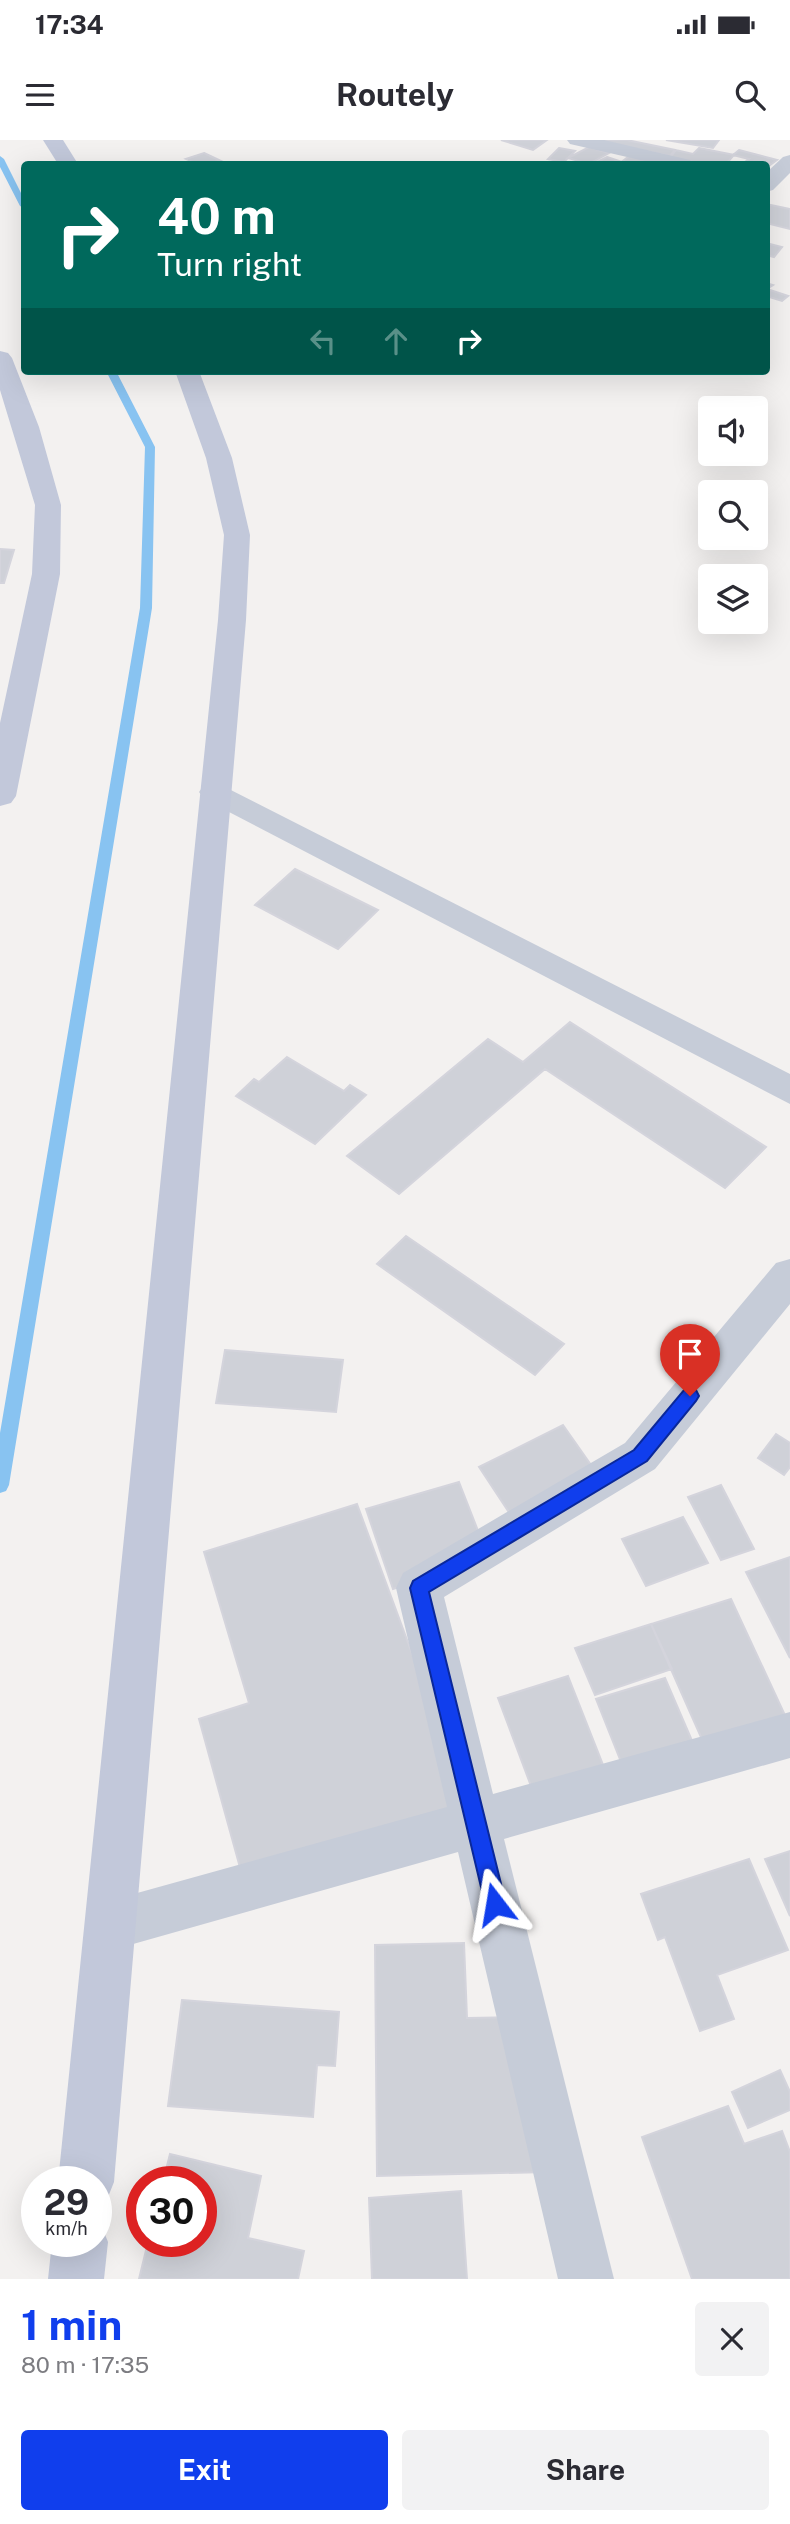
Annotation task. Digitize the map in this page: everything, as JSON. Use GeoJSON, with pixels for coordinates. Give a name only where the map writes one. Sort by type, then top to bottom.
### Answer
{"type":"FeatureCollection","features":[{"type":"Feature","properties":{"kind":"street"},"geometry":{"type":"LineString","coordinates":[[53,140],[66,161]]}},
{"type":"Feature","properties":{"kind":"street"},"geometry":{"type":"LineString","coordinates":[[577,140],[670,161]]}},
{"type":"Feature","properties":{"kind":"street"},"geometry":{"type":"LineString","coordinates":[[770,181],[790,161]]}},
{"type":"Feature","properties":{"kind":"street"},"geometry":{"type":"LineString","coordinates":[[0,358],[26,427],[48,505],[46,574],[0,796]]}},
{"type":"Feature","properties":{"kind":"street"},"geometry":{"type":"LineString","coordinates":[[88,2166],[232,620],[237,535],[219,458],[188,375]]}},
{"type":"Feature","properties":{"kind":"street"},"geometry":{"type":"LineString","coordinates":[[215,792],[790,1090]]}},
{"type":"Feature","properties":{"kind":"street"},"geometry":{"type":"LineString","coordinates":[[586,2279],[419,1588],[640,1456],[790,1275]]}},
{"type":"Feature","properties":{"kind":"street"},"geometry":{"type":"LineString","coordinates":[[112,1925],[790,1735]]}},
{"type":"Feature","properties":{"kind":"street"},"geometry":{"type":"LineString","coordinates":[[76,2279],[78,2257]]}},
{"type":"Feature","properties":{"kind":"building"},"geometry":{"type":"Polygon","coordinates":[[[501,140],[547,140],[533,150],[501,140]]]}},
{"type":"Feature","properties":{"kind":"building"},"geometry":{"type":"Polygon","coordinates":[[[593,140],[627,140],[675,150],[670,156],[593,140]]]}},
{"type":"Feature","properties":{"kind":"building"},"geometry":{"type":"Polygon","coordinates":[[[666,140],[719,140],[713,148],[666,140]]]}},
{"type":"Feature","properties":{"kind":"building"},"geometry":{"type":"Polygon","coordinates":[[[589,147],[609,153],[594,161],[568,158],[589,147]]]}},
{"type":"Feature","properties":{"kind":"building"},"geometry":{"type":"Polygon","coordinates":[[[559,148],[575,151],[565,161],[548,159],[559,148]]]}},
{"type":"Feature","properties":{"kind":"building"},"geometry":{"type":"Polygon","coordinates":[[[699,148],[734,155],[729,161],[687,161],[670,158],[676,150],[693,154],[699,148]]]}},
{"type":"Feature","properties":{"kind":"building"},"geometry":{"type":"Polygon","coordinates":[[[739,150],[777,160],[770,165],[770,161],[746,161],[749,159],[733,155],[739,150]]]}},
{"type":"Feature","properties":{"kind":"building"},"geometry":{"type":"Polygon","coordinates":[[[204,153],[221,161],[190,161],[186,159],[204,153]]]}},
{"type":"Feature","properties":{"kind":"building"},"geometry":{"type":"Polygon","coordinates":[[[629,156],[652,161],[623,161],[629,156]]]}},
{"type":"Feature","properties":{"kind":"building"},"geometry":{"type":"Polygon","coordinates":[[[607,157],[619,161],[599,161],[607,157]]]}},
{"type":"Feature","properties":{"kind":"building"},"geometry":{"type":"Polygon","coordinates":[[[770,205],[790,209],[790,229],[770,224],[770,205]]]}},
{"type":"Feature","properties":{"kind":"building"},"geometry":{"type":"Polygon","coordinates":[[[770,244],[782,247],[774,257],[770,256],[770,244]]]}},
{"type":"Feature","properties":{"kind":"building"},"geometry":{"type":"Polygon","coordinates":[[[770,290],[788,296],[782,301],[770,297],[770,290]]]}},
{"type":"Feature","properties":{"kind":"building"},"geometry":{"type":"Polygon","coordinates":[[[0,549],[14,550],[4,583],[0,583],[0,549]]]}},
{"type":"Feature","properties":{"kind":"building"},"geometry":{"type":"Polygon","coordinates":[[[295,869],[378,910],[338,949],[255,905],[295,869]]]}},
{"type":"Feature","properties":{"kind":"building"},"geometry":{"type":"Polygon","coordinates":[[[570,1022],[766,1147],[725,1188],[545,1069],[399,1194],[347,1156],[488,1039],[523,1062],[570,1022]]]}},
{"type":"Feature","properties":{"kind":"building"},"geometry":{"type":"Polygon","coordinates":[[[287,1057],[344,1091],[350,1085],[366,1095],[315,1144],[236,1096],[254,1079],[259,1082],[287,1057]]]}},
{"type":"Feature","properties":{"kind":"building"},"geometry":{"type":"Polygon","coordinates":[[[406,1236],[564,1344],[535,1375],[377,1264],[406,1236]]]}},
{"type":"Feature","properties":{"kind":"building"},"geometry":{"type":"Polygon","coordinates":[[[225,1350],[343,1360],[336,1412],[216,1403],[225,1350]]]}},
{"type":"Feature","properties":{"kind":"building"},"geometry":{"type":"Polygon","coordinates":[[[563,1425],[605,1485],[520,1529],[479,1467],[563,1425]]]}},
{"type":"Feature","properties":{"kind":"building"},"geometry":{"type":"Polygon","coordinates":[[[776,1434],[790,1443],[790,1467],[784,1475],[758,1458],[776,1434]]]}},
{"type":"Feature","properties":{"kind":"building"},"geometry":{"type":"Polygon","coordinates":[[[459,1482],[489,1559],[393,1589],[366,1509],[459,1482]]]}},
{"type":"Feature","properties":{"kind":"building"},"geometry":{"type":"Polygon","coordinates":[[[721,1485],[754,1549],[721,1560],[688,1497],[721,1485]]]}},
{"type":"Feature","properties":{"kind":"building"},"geometry":{"type":"Polygon","coordinates":[[[357,1504],[467,1803],[244,1882],[199,1719],[249,1703],[204,1552],[357,1504]]]}},
{"type":"Feature","properties":{"kind":"building"},"geometry":{"type":"Polygon","coordinates":[[[683,1517],[708,1563],[646,1586],[622,1539],[683,1517]]]}},
{"type":"Feature","properties":{"kind":"building"},"geometry":{"type":"Polygon","coordinates":[[[790,1557],[790,1658],[746,1572],[790,1557]]]}},
{"type":"Feature","properties":{"kind":"building"},"geometry":{"type":"Polygon","coordinates":[[[731,1599],[790,1726],[708,1753],[651,1624],[731,1599]]]}},
{"type":"Feature","properties":{"kind":"building"},"geometry":{"type":"Polygon","coordinates":[[[651,1624],[672,1669],[595,1695],[575,1648],[651,1624]]]}},
{"type":"Feature","properties":{"kind":"building"},"geometry":{"type":"Polygon","coordinates":[[[568,1676],[605,1770],[534,1794],[498,1698],[568,1676]]]}},
{"type":"Feature","properties":{"kind":"building"},"geometry":{"type":"Polygon","coordinates":[[[665,1678],[702,1764],[631,1787],[596,1699],[665,1678]]]}},
{"type":"Feature","properties":{"kind":"building"},"geometry":{"type":"Polygon","coordinates":[[[790,1851],[790,1916],[765,1859],[790,1851]]]}},
{"type":"Feature","properties":{"kind":"building"},"geometry":{"type":"Polygon","coordinates":[[[749,1859],[788,1950],[717,1975],[734,2019],[700,2031],[665,1937],[658,1940],[641,1894],[749,1859]]]}},
{"type":"Feature","properties":{"kind":"building"},"geometry":{"type":"Polygon","coordinates":[[[464,1943],[467,2018],[535,2017],[546,2172],[377,2176],[375,1945],[464,1943]]]}},
{"type":"Feature","properties":{"kind":"building"},"geometry":{"type":"Polygon","coordinates":[[[182,2000],[339,2012],[335,2066],[317,2065],[313,2117],[168,2106],[182,2000]]]}},
{"type":"Feature","properties":{"kind":"building"},"geometry":{"type":"Polygon","coordinates":[[[780,2070],[790,2092],[790,2110],[748,2128],[732,2092],[780,2070]]]}},
{"type":"Feature","properties":{"kind":"building"},"geometry":{"type":"Polygon","coordinates":[[[728,2106],[744,2144],[782,2131],[790,2152],[790,2279],[692,2279],[642,2137],[728,2106]]]}},
{"type":"Feature","properties":{"kind":"building"},"geometry":{"type":"Polygon","coordinates":[[[170,2154],[261,2176],[248,2238],[304,2251],[298,2279],[139,2279],[144,2257],[217,2257],[217,2166],[167,2166],[170,2154]]]}},
{"type":"Feature","properties":{"kind":"building"},"geometry":{"type":"Polygon","coordinates":[[[461,2191],[467,2279],[372,2279],[369,2198],[461,2191]]]}},
{"type":"Feature","properties":{"kind":"waterway"},"geometry":{"type":"LineString","coordinates":[[0,159],[21,200]]}},
{"type":"Feature","properties":{"kind":"waterway"},"geometry":{"type":"LineString","coordinates":[[0,1485],[146,608],[150,447],[113,375]]}},
{"type":"Feature","properties":{"kind":"route"},"geometry":{"type":"LineString","coordinates":[[495,1904],[419,1588],[640,1456],[690,1396]]}}]}
